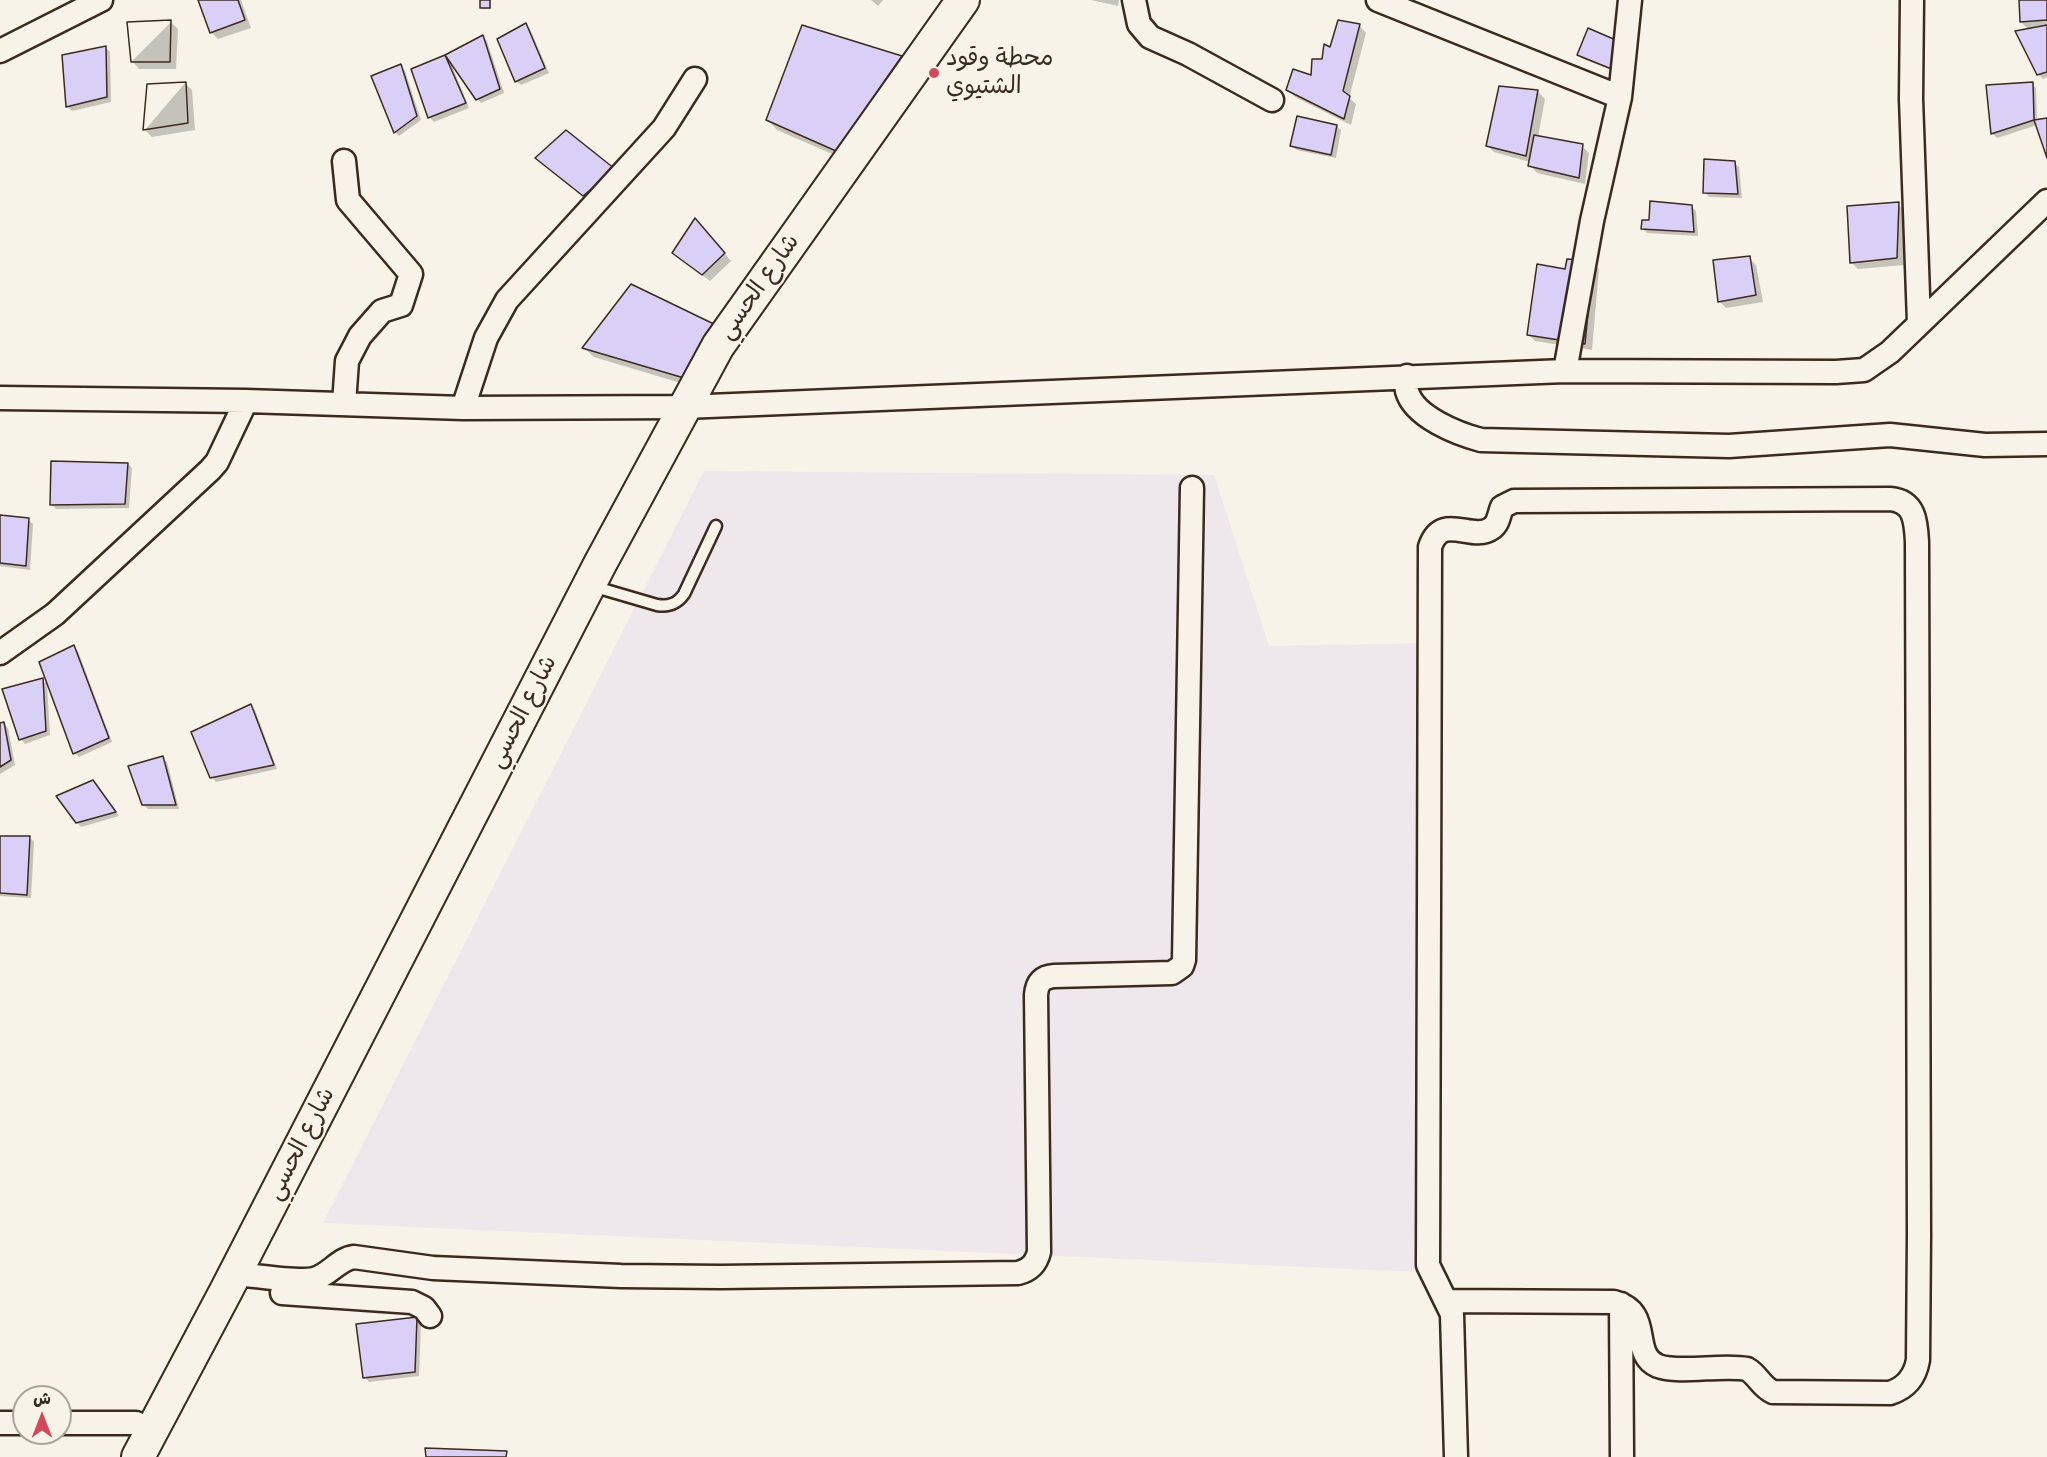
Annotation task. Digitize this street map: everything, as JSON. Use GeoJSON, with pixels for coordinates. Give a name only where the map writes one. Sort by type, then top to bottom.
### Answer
{"type":"FeatureCollection","features":[{"type":"Feature","properties":{"kind":"street"},"geometry":{"type":"LineString","coordinates":[[0,51],[101,0]]}},
{"type":"Feature","properties":{"kind":"street","name":"شارع الحسي"},"geometry":{"type":"LineString","coordinates":[[144,1444],[230,1282],[589,585],[726,332],[963,0]]}},
{"type":"Feature","properties":{"kind":"street"},"geometry":{"type":"LineString","coordinates":[[1134,0],[1139,24],[1149,37],[1188,54],[1272,100]]}},
{"type":"Feature","properties":{"kind":"street"},"geometry":{"type":"LineString","coordinates":[[1378,0],[1620,97]]}},
{"type":"Feature","properties":{"kind":"street"},"geometry":{"type":"LineString","coordinates":[[1565,371],[1592,221],[1620,97],[1630,0]]}},
{"type":"Feature","properties":{"kind":"street"},"geometry":{"type":"LineString","coordinates":[[1912,0],[1911,99],[1919,323]]}},
{"type":"Feature","properties":{"kind":"street"},"geometry":{"type":"LineString","coordinates":[[463,408],[486,338],[507,300],[664,128],[694,79]]}},
{"type":"Feature","properties":{"kind":"street"},"geometry":{"type":"LineString","coordinates":[[344,161],[348,200],[411,274],[401,305],[382,311],[360,336],[347,361],[344,404]]}},
{"type":"Feature","properties":{"kind":"street"},"geometry":{"type":"LineString","coordinates":[[0,398],[246,401],[463,408],[684,407],[1565,371],[1836,372],[1864,370],[1890,352],[2047,201]]}},
{"type":"Feature","properties":{"kind":"street"},"geometry":{"type":"LineString","coordinates":[[1407,376],[1407,390],[1413,402],[1424,413],[1459,434],[1481,440],[1729,446],[1890,435],[1985,445],[2047,444]]}},
{"type":"Feature","properties":{"kind":"street"},"geometry":{"type":"LineString","coordinates":[[0,653],[55,614],[210,470],[217,462],[246,401]]}},
{"type":"Feature","properties":{"kind":"street"},"geometry":{"type":"LineString","coordinates":[[230,1282],[313,1279],[332,1270],[345,1259],[354,1257],[433,1268],[621,1276],[1018,1273],[1031,1267],[1036,1262],[1039,1252],[1036,995],[1038,984],[1043,979],[1054,976],[1172,973],[1182,966],[1184,960],[1192,488]]}},
{"type":"Feature","properties":{"kind":"street"},"geometry":{"type":"LineString","coordinates":[[1447,1301],[1614,1302],[1633,1312],[1637,1318],[1645,1355],[1651,1362],[1667,1368],[1747,1369],[1757,1377],[1762,1386],[1773,1392],[1890,1393],[1910,1380],[1917,1367],[1919,1222],[1917,542],[1916,522],[1912,510],[1896,499],[1514,501],[1505,504],[1494,527],[1478,532],[1461,529],[1446,530],[1436,535],[1432,541],[1430,547],[1428,1265],[1434,1281],[1447,1301],[1453,1321],[1456,1457]]}},
{"type":"Feature","properties":{"kind":"street"},"geometry":{"type":"LineString","coordinates":[[230,1282],[412,1302],[424,1308],[430,1316]]}},
{"type":"Feature","properties":{"kind":"street"},"geometry":{"type":"LineString","coordinates":[[1621,1304],[1622,1457]]}},
{"type":"Feature","properties":{"kind":"street"},"geometry":{"type":"LineString","coordinates":[[72,1423],[136,1423],[144,1444]]}},
{"type":"Feature","properties":{"kind":"lane"},"geometry":{"type":"LineString","coordinates":[[589,585],[657,605],[673,605],[684,594],[716,526]]}},
{"type":"Feature","properties":{"kind":"shaded area"},"geometry":{"type":"Polygon","coordinates":[[[704,471],[1214,475],[1269,646],[1436,643],[1417,1272],[323,1223],[704,471]]]}},
{"type":"Feature","properties":{"kind":"building"},"geometry":{"type":"Polygon","coordinates":[[[198,0],[238,0],[245,20],[210,33],[198,0]]]}},
{"type":"Feature","properties":{"kind":"building"},"geometry":{"type":"Polygon","coordinates":[[[480,0],[490,0],[490,8],[480,8],[480,0]]]}},
{"type":"Feature","properties":{"kind":"building"},"geometry":{"type":"Polygon","coordinates":[[[2019,0],[2047,0],[2047,20],[2020,22],[2019,0]]]}},
{"type":"Feature","properties":{"kind":"building"},"geometry":{"type":"Polygon","coordinates":[[[171,20],[170,62],[131,62],[127,22],[171,20]]]}},
{"type":"Feature","properties":{"kind":"building"},"geometry":{"type":"Polygon","coordinates":[[[171,20],[170,62],[131,62],[127,22],[171,20]]]}},
{"type":"Feature","properties":{"kind":"building"},"geometry":{"type":"Polygon","coordinates":[[[1338,20],[1360,24],[1343,91],[1350,96],[1344,119],[1286,90],[1293,69],[1311,75],[1312,59],[1322,59],[1324,44],[1330,47],[1338,20]]]}},
{"type":"Feature","properties":{"kind":"building"},"geometry":{"type":"Polygon","coordinates":[[[526,23],[545,68],[515,82],[497,39],[526,23]]]}},
{"type":"Feature","properties":{"kind":"building"},"geometry":{"type":"Polygon","coordinates":[[[802,25],[902,56],[836,151],[766,120],[802,25]]]}},
{"type":"Feature","properties":{"kind":"building"},"geometry":{"type":"Polygon","coordinates":[[[2047,25],[2047,72],[2037,75],[2015,31],[2047,25]]]}},
{"type":"Feature","properties":{"kind":"building"},"geometry":{"type":"Polygon","coordinates":[[[1588,28],[1625,44],[1614,70],[1577,55],[1588,28]]]}},
{"type":"Feature","properties":{"kind":"building"},"geometry":{"type":"Polygon","coordinates":[[[483,35],[500,89],[476,100],[445,55],[483,35]]]}},
{"type":"Feature","properties":{"kind":"building"},"geometry":{"type":"Polygon","coordinates":[[[106,46],[107,97],[66,107],[62,55],[106,46]]]}},
{"type":"Feature","properties":{"kind":"building"},"geometry":{"type":"Polygon","coordinates":[[[445,55],[466,103],[428,118],[411,69],[445,55]]]}},
{"type":"Feature","properties":{"kind":"building"},"geometry":{"type":"Polygon","coordinates":[[[401,64],[417,116],[394,133],[371,76],[401,64]]]}},
{"type":"Feature","properties":{"kind":"building"},"geometry":{"type":"Polygon","coordinates":[[[186,82],[188,123],[143,130],[147,84],[186,82]]]}},
{"type":"Feature","properties":{"kind":"building"},"geometry":{"type":"Polygon","coordinates":[[[186,82],[188,123],[143,130],[147,84],[186,82]]]}},
{"type":"Feature","properties":{"kind":"building"},"geometry":{"type":"Polygon","coordinates":[[[2033,82],[2034,120],[1991,134],[1986,85],[2033,82]]]}},
{"type":"Feature","properties":{"kind":"building"},"geometry":{"type":"Polygon","coordinates":[[[1499,86],[1538,90],[1526,156],[1486,146],[1499,86]]]}},
{"type":"Feature","properties":{"kind":"building"},"geometry":{"type":"Polygon","coordinates":[[[1297,116],[1337,125],[1331,155],[1290,146],[1297,116]]]}},
{"type":"Feature","properties":{"kind":"building"},"geometry":{"type":"Polygon","coordinates":[[[2047,118],[2047,158],[2034,120],[2047,118]]]}},
{"type":"Feature","properties":{"kind":"building"},"geometry":{"type":"Polygon","coordinates":[[[566,130],[615,169],[583,196],[535,158],[566,130]]]}},
{"type":"Feature","properties":{"kind":"building"},"geometry":{"type":"Polygon","coordinates":[[[1534,135],[1583,144],[1579,178],[1528,166],[1534,135]]]}},
{"type":"Feature","properties":{"kind":"building"},"geometry":{"type":"Polygon","coordinates":[[[1704,159],[1735,161],[1738,194],[1703,193],[1704,159]]]}},
{"type":"Feature","properties":{"kind":"building"},"geometry":{"type":"Polygon","coordinates":[[[1650,201],[1692,205],[1694,232],[1641,229],[1642,220],[1649,220],[1650,201]]]}},
{"type":"Feature","properties":{"kind":"building"},"geometry":{"type":"Polygon","coordinates":[[[1899,202],[1897,258],[1850,263],[1847,206],[1899,202]]]}},
{"type":"Feature","properties":{"kind":"building"},"geometry":{"type":"Polygon","coordinates":[[[695,218],[725,253],[702,275],[672,253],[695,218]]]}},
{"type":"Feature","properties":{"kind":"building"},"geometry":{"type":"Polygon","coordinates":[[[1750,256],[1756,295],[1718,302],[1713,260],[1750,256]]]}},
{"type":"Feature","properties":{"kind":"building"},"geometry":{"type":"Polygon","coordinates":[[[1567,259],[1593,261],[1585,344],[1527,335],[1537,264],[1565,269],[1567,259]]]}},
{"type":"Feature","properties":{"kind":"building"},"geometry":{"type":"Polygon","coordinates":[[[631,284],[718,326],[684,378],[582,348],[631,284]]]}},
{"type":"Feature","properties":{"kind":"building"},"geometry":{"type":"Polygon","coordinates":[[[51,461],[128,463],[125,504],[50,505],[51,461]]]}},
{"type":"Feature","properties":{"kind":"building"},"geometry":{"type":"Polygon","coordinates":[[[0,515],[29,518],[26,566],[0,563],[0,515]]]}},
{"type":"Feature","properties":{"kind":"building"},"geometry":{"type":"Polygon","coordinates":[[[74,645],[109,738],[73,754],[39,662],[74,645]]]}},
{"type":"Feature","properties":{"kind":"building"},"geometry":{"type":"Polygon","coordinates":[[[43,678],[46,731],[19,740],[2,689],[43,678]]]}},
{"type":"Feature","properties":{"kind":"building"},"geometry":{"type":"Polygon","coordinates":[[[251,704],[274,765],[210,778],[191,732],[251,704]]]}},
{"type":"Feature","properties":{"kind":"building"},"geometry":{"type":"Polygon","coordinates":[[[4,722],[11,760],[0,767],[0,723],[4,722]]]}},
{"type":"Feature","properties":{"kind":"building"},"geometry":{"type":"Polygon","coordinates":[[[163,756],[176,805],[142,805],[128,766],[163,756]]]}},
{"type":"Feature","properties":{"kind":"building"},"geometry":{"type":"Polygon","coordinates":[[[93,780],[116,812],[76,823],[56,796],[93,780]]]}},
{"type":"Feature","properties":{"kind":"building"},"geometry":{"type":"Polygon","coordinates":[[[0,836],[30,836],[27,895],[0,893],[0,836]]]}},
{"type":"Feature","properties":{"kind":"building"},"geometry":{"type":"Polygon","coordinates":[[[417,1317],[415,1372],[363,1378],[356,1324],[417,1317]]]}},
{"type":"Feature","properties":{"kind":"building"},"geometry":{"type":"Polygon","coordinates":[[[425,1448],[507,1451],[506,1457],[426,1457],[425,1448]]]}},
{"type":"Feature","properties":{"kind":"place","name":"محطة وقود الشتيوي"},"geometry":{"type":"Point","coordinates":[934,73]}}]}
